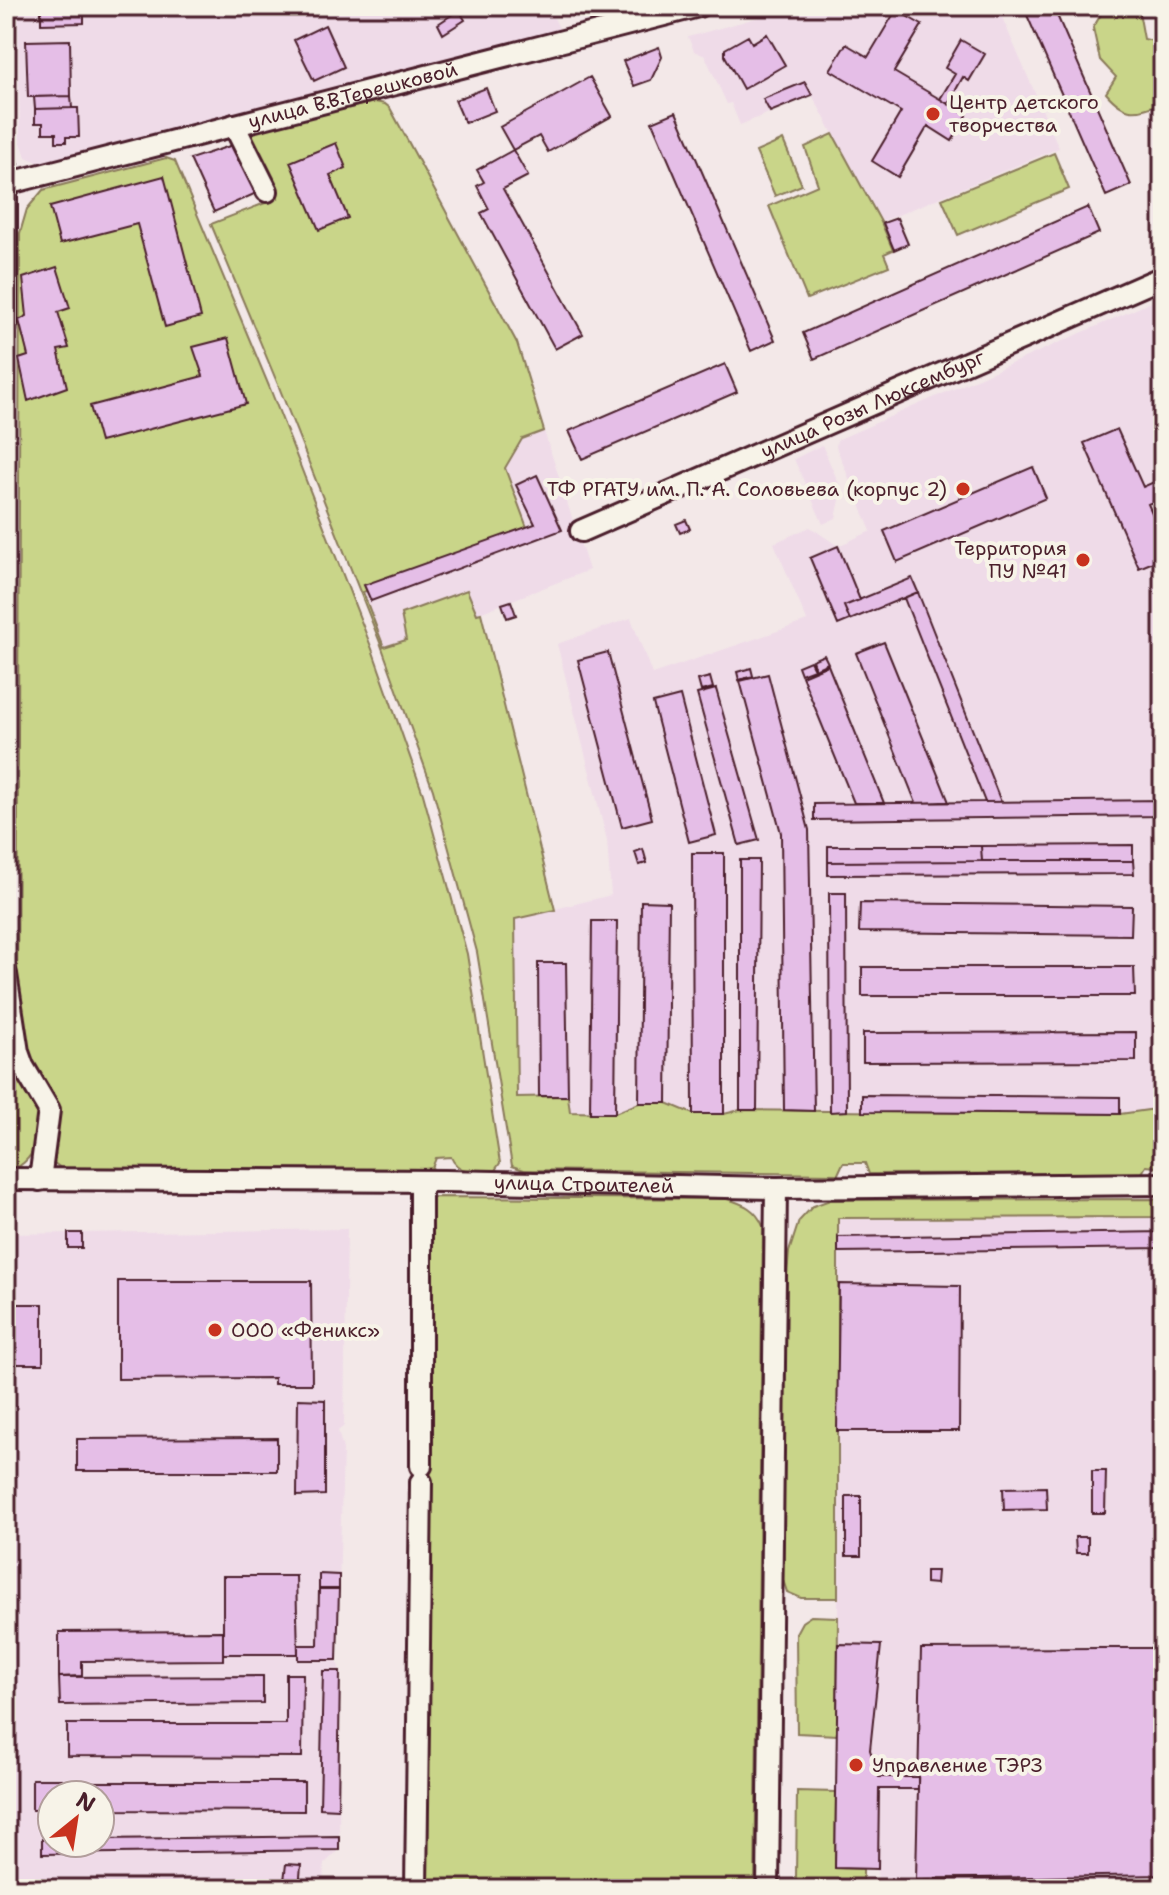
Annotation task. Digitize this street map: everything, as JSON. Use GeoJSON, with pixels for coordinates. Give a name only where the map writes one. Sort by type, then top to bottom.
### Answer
{"type":"FeatureCollection","features":[{"type":"Feature","properties":{"kind":"street","name":"улица В.В.Терешковой"},"geometry":{"type":"LineString","coordinates":[[6,184],[236,130],[699,6]]}},
{"type":"Feature","properties":{"kind":"street"},"geometry":{"type":"LineString","coordinates":[[194,149],[236,130],[267,191]]}},
{"type":"Feature","properties":{"kind":"street"},"geometry":{"type":"LineString","coordinates":[[6,165],[6,324]]}},
{"type":"Feature","properties":{"kind":"street","name":"улица Розы Люксембург"},"geometry":{"type":"LineString","coordinates":[[581,531],[1163,277]]}},
{"type":"Feature","properties":{"kind":"street"},"geometry":{"type":"LineString","coordinates":[[6,974],[18,1052],[49,1110],[40,1180]]}},
{"type":"Feature","properties":{"kind":"street","name":"улица Строителей"},"geometry":{"type":"LineString","coordinates":[[6,1179],[776,1188],[1163,1184]]}},
{"type":"Feature","properties":{"kind":"street"},"geometry":{"type":"LineString","coordinates":[[416,1889],[421,1182]]}},
{"type":"Feature","properties":{"kind":"street"},"geometry":{"type":"LineString","coordinates":[[768,1889],[776,1188]]}},
{"type":"Feature","properties":{"kind":"shaded area"},"geometry":{"type":"Polygon","coordinates":[[[18,6],[552,6],[549,8],[560,30],[40,163],[26,157],[20,139],[18,6]]]}},
{"type":"Feature","properties":{"kind":"shaded area","name":"Центр детского творчества"},"geometry":{"type":"Polygon","coordinates":[[[799,6],[997,6],[1059,148],[881,222],[812,95],[740,125],[705,56],[694,51],[688,37],[799,6]]]}},
{"type":"Feature","properties":{"kind":"shaded area"},"geometry":{"type":"Polygon","coordinates":[[[1163,297],[1163,1108],[1120,1114],[740,1110],[724,1114],[693,1114],[667,1103],[639,1103],[615,1113],[569,1112],[567,1096],[517,1097],[515,919],[611,895],[607,840],[557,644],[631,618],[652,674],[807,621],[774,543],[810,527],[838,546],[871,531],[836,447],[837,440],[1163,297]]]}},
{"type":"Feature","properties":{"kind":"shaded area"},"geometry":{"type":"Polygon","coordinates":[[[544,431],[589,570],[477,614],[467,590],[401,614],[406,640],[384,647],[363,592],[529,533],[505,468],[522,439],[544,431]]]}},
{"type":"Feature","properties":{"kind":"shaded area"},"geometry":{"type":"Polygon","coordinates":[[[822,445],[842,491],[836,518],[823,524],[794,459],[822,445]]]}},
{"type":"Feature","properties":{"kind":"shaded area"},"geometry":{"type":"Polygon","coordinates":[[[838,1217],[1163,1217],[1163,1889],[878,1889],[877,1869],[835,1868],[838,1217]]]}},
{"type":"Feature","properties":{"kind":"shaded area"},"geometry":{"type":"Polygon","coordinates":[[[347,1229],[344,1426],[338,1431],[343,1449],[337,1660],[340,1671],[339,1850],[324,1864],[323,1889],[6,1889],[6,1234],[347,1229]]]}},
{"type":"Feature","properties":{"kind":"green space"},"geometry":{"type":"Polygon","coordinates":[[[1106,6],[1138,6],[1144,39],[1163,43],[1163,102],[1132,110],[1120,106],[1106,93],[1116,77],[1100,60],[1093,28],[1106,6]]]}},
{"type":"Feature","properties":{"kind":"green space"},"geometry":{"type":"Polygon","coordinates":[[[375,102],[390,108],[517,343],[544,431],[522,439],[505,468],[529,533],[363,592],[384,647],[406,640],[401,614],[467,590],[477,614],[481,613],[555,910],[515,919],[517,1097],[568,1096],[570,1112],[615,1113],[639,1103],[667,1103],[693,1114],[724,1114],[740,1110],[1120,1114],[1163,1108],[1163,1174],[1159,1174],[1156,1167],[1146,1166],[1142,1173],[869,1174],[865,1163],[843,1163],[838,1174],[524,1170],[512,1166],[477,952],[433,790],[381,645],[211,224],[278,198],[244,132],[375,102]]]}},
{"type":"Feature","properties":{"kind":"green space"},"geometry":{"type":"Polygon","coordinates":[[[833,134],[893,250],[884,254],[889,266],[807,299],[769,206],[818,185],[805,147],[833,134]]]}},
{"type":"Feature","properties":{"kind":"green space"},"geometry":{"type":"Polygon","coordinates":[[[783,140],[802,185],[775,196],[756,152],[783,140]]]}},
{"type":"Feature","properties":{"kind":"green space"},"geometry":{"type":"Polygon","coordinates":[[[1054,153],[1069,189],[958,235],[942,199],[1054,153]]]}},
{"type":"Feature","properties":{"kind":"green space"},"geometry":{"type":"Polygon","coordinates":[[[166,158],[175,161],[271,391],[372,649],[423,794],[467,954],[500,1163],[495,1170],[464,1169],[458,1167],[451,1157],[436,1158],[432,1168],[425,1169],[61,1168],[54,1163],[58,1110],[53,1095],[31,1062],[17,991],[20,233],[27,209],[43,190],[166,158]]]}},
{"type":"Feature","properties":{"kind":"green space"},"geometry":{"type":"Polygon","coordinates":[[[6,1044],[17,1073],[38,1105],[40,1124],[31,1155],[16,1168],[6,1170],[6,1044]]]}},
{"type":"Feature","properties":{"kind":"green space"},"geometry":{"type":"Polygon","coordinates":[[[427,1197],[727,1199],[749,1208],[763,1226],[755,1889],[422,1889],[431,1553],[427,1530],[427,1197]]]}},
{"type":"Feature","properties":{"kind":"green space"},"geometry":{"type":"Polygon","coordinates":[[[1163,1199],[1163,1217],[838,1218],[838,1598],[801,1598],[787,1592],[783,1580],[786,1289],[789,1252],[799,1221],[813,1206],[830,1200],[1163,1199]]]}},
{"type":"Feature","properties":{"kind":"green space"},"geometry":{"type":"Polygon","coordinates":[[[811,1616],[838,1617],[837,1735],[797,1733],[796,1633],[802,1622],[811,1616]]]}},
{"type":"Feature","properties":{"kind":"green space"},"geometry":{"type":"Polygon","coordinates":[[[797,1791],[836,1792],[835,1868],[863,1869],[863,1889],[799,1889],[796,1878],[797,1791]]]}},
{"type":"Feature","properties":{"kind":"building"},"geometry":{"type":"Polygon","coordinates":[[[41,6],[84,6],[84,23],[41,24],[41,6]]]}},
{"type":"Feature","properties":{"kind":"building"},"geometry":{"type":"Polygon","coordinates":[[[1023,6],[1053,6],[1131,185],[1106,196],[1023,6]]]}},
{"type":"Feature","properties":{"kind":"building"},"geometry":{"type":"Polygon","coordinates":[[[459,10],[465,20],[443,34],[438,24],[459,10]]]}},
{"type":"Feature","properties":{"kind":"building"},"geometry":{"type":"Polygon","coordinates":[[[896,10],[922,25],[894,72],[967,115],[952,141],[928,126],[898,177],[872,161],[901,112],[830,70],[846,44],[868,57],[896,10]]]}},
{"type":"Feature","properties":{"kind":"building"},"geometry":{"type":"Polygon","coordinates":[[[325,25],[344,67],[314,81],[294,40],[325,25]]]}},
{"type":"Feature","properties":{"kind":"building"},"geometry":{"type":"Polygon","coordinates":[[[767,34],[785,65],[743,89],[725,56],[725,49],[748,36],[752,43],[767,34]]]}},
{"type":"Feature","properties":{"kind":"building"},"geometry":{"type":"Polygon","coordinates":[[[70,40],[71,96],[28,97],[26,41],[70,40]]]}},
{"type":"Feature","properties":{"kind":"building"},"geometry":{"type":"Polygon","coordinates":[[[961,40],[985,54],[969,81],[963,77],[948,104],[940,99],[955,74],[945,68],[961,40]]]}},
{"type":"Feature","properties":{"kind":"building"},"geometry":{"type":"Polygon","coordinates":[[[659,47],[662,57],[651,80],[634,86],[623,61],[659,47]]]}},
{"type":"Feature","properties":{"kind":"building"},"geometry":{"type":"Polygon","coordinates":[[[590,77],[612,116],[548,152],[539,136],[513,150],[500,127],[590,77]]]}},
{"type":"Feature","properties":{"kind":"building"},"geometry":{"type":"Polygon","coordinates":[[[805,82],[812,95],[770,112],[763,99],[805,82]]]}},
{"type":"Feature","properties":{"kind":"building"},"geometry":{"type":"Polygon","coordinates":[[[486,88],[495,111],[465,123],[455,100],[486,88]]]}},
{"type":"Feature","properties":{"kind":"building"},"geometry":{"type":"Polygon","coordinates":[[[71,96],[72,108],[35,109],[34,97],[71,96]]]}},
{"type":"Feature","properties":{"kind":"building"},"geometry":{"type":"Polygon","coordinates":[[[78,108],[79,137],[66,137],[66,142],[56,142],[56,133],[43,133],[43,123],[35,123],[35,109],[78,108]]]}},
{"type":"Feature","properties":{"kind":"building"},"geometry":{"type":"Polygon","coordinates":[[[676,112],[775,340],[751,351],[652,122],[676,112]]]}},
{"type":"Feature","properties":{"kind":"building"},"geometry":{"type":"Polygon","coordinates":[[[239,143],[261,191],[214,212],[190,159],[239,143]]]}},
{"type":"Feature","properties":{"kind":"building"},"geometry":{"type":"Polygon","coordinates":[[[336,143],[346,168],[330,175],[348,218],[319,230],[290,162],[336,143]]]}},
{"type":"Feature","properties":{"kind":"building"},"geometry":{"type":"Polygon","coordinates":[[[513,150],[528,176],[503,189],[583,334],[555,349],[481,213],[489,209],[477,186],[484,182],[477,170],[513,150]]]}},
{"type":"Feature","properties":{"kind":"building"},"geometry":{"type":"Polygon","coordinates":[[[164,176],[201,317],[165,327],[137,224],[60,244],[50,207],[164,176]]]}},
{"type":"Feature","properties":{"kind":"building"},"geometry":{"type":"Polygon","coordinates":[[[1088,207],[1099,233],[814,359],[803,333],[1088,207]]]}},
{"type":"Feature","properties":{"kind":"building"},"geometry":{"type":"Polygon","coordinates":[[[897,218],[908,244],[894,250],[883,223],[897,218]]]}},
{"type":"Feature","properties":{"kind":"building"},"geometry":{"type":"Polygon","coordinates":[[[57,267],[70,308],[58,312],[69,348],[58,350],[67,387],[28,401],[19,359],[28,356],[19,320],[27,316],[23,278],[57,267]]]}},
{"type":"Feature","properties":{"kind":"building"},"geometry":{"type":"Polygon","coordinates":[[[228,338],[246,404],[100,442],[90,406],[203,376],[193,347],[228,338]]]}},
{"type":"Feature","properties":{"kind":"building"},"geometry":{"type":"Polygon","coordinates":[[[725,364],[737,392],[582,459],[569,431],[725,364]]]}},
{"type":"Feature","properties":{"kind":"building"},"geometry":{"type":"Polygon","coordinates":[[[1117,429],[1143,487],[1163,478],[1163,497],[1148,504],[1163,537],[1163,558],[1139,568],[1084,443],[1117,429]]]}},
{"type":"Feature","properties":{"kind":"building"},"geometry":{"type":"Polygon","coordinates":[[[1033,467],[1046,498],[897,562],[884,531],[1033,467]]]}},
{"type":"Feature","properties":{"kind":"building"},"geometry":{"type":"Polygon","coordinates":[[[537,475],[562,530],[371,601],[364,585],[535,524],[516,485],[537,475]]]}},
{"type":"Feature","properties":{"kind":"building"},"geometry":{"type":"Polygon","coordinates":[[[686,520],[690,529],[680,533],[676,524],[686,520]]]}},
{"type":"Feature","properties":{"kind":"building"},"geometry":{"type":"Polygon","coordinates":[[[838,546],[860,600],[844,606],[850,620],[838,625],[810,558],[838,546]]]}},
{"type":"Feature","properties":{"kind":"building"},"geometry":{"type":"Polygon","coordinates":[[[912,578],[918,592],[850,620],[844,606],[912,578]]]}},
{"type":"Feature","properties":{"kind":"building"},"geometry":{"type":"Polygon","coordinates":[[[918,592],[1001,802],[985,802],[904,598],[918,592]]]}},
{"type":"Feature","properties":{"kind":"building"},"geometry":{"type":"Polygon","coordinates":[[[511,601],[516,615],[507,618],[502,604],[511,601]]]}},
{"type":"Feature","properties":{"kind":"building"},"geometry":{"type":"Polygon","coordinates":[[[884,642],[949,802],[916,803],[856,653],[884,642]]]}},
{"type":"Feature","properties":{"kind":"building"},"geometry":{"type":"Polygon","coordinates":[[[608,652],[652,819],[622,827],[578,660],[608,652]]]}},
{"type":"Feature","properties":{"kind":"building"},"geometry":{"type":"Polygon","coordinates":[[[824,655],[828,663],[815,669],[812,660],[824,655]]]}},
{"type":"Feature","properties":{"kind":"building"},"geometry":{"type":"Polygon","coordinates":[[[810,661],[814,669],[801,674],[798,666],[810,661]]]}},
{"type":"Feature","properties":{"kind":"building"},"geometry":{"type":"Polygon","coordinates":[[[828,665],[884,803],[854,803],[802,676],[828,665]]]}},
{"type":"Feature","properties":{"kind":"building"},"geometry":{"type":"Polygon","coordinates":[[[751,668],[753,676],[739,680],[737,672],[751,668]]]}},
{"type":"Feature","properties":{"kind":"building"},"geometry":{"type":"Polygon","coordinates":[[[768,674],[809,830],[814,1111],[784,1110],[781,833],[740,681],[768,674]]]}},
{"type":"Feature","properties":{"kind":"building"},"geometry":{"type":"Polygon","coordinates":[[[710,677],[713,688],[701,691],[698,680],[710,677]]]}},
{"type":"Feature","properties":{"kind":"building"},"geometry":{"type":"Polygon","coordinates":[[[716,689],[759,840],[739,845],[697,694],[716,689]]]}},
{"type":"Feature","properties":{"kind":"building"},"geometry":{"type":"Polygon","coordinates":[[[680,696],[716,835],[689,842],[653,703],[680,696]]]}},
{"type":"Feature","properties":{"kind":"building"},"geometry":{"type":"Polygon","coordinates":[[[1163,800],[1163,816],[814,820],[814,804],[1163,800]]]}},
{"type":"Feature","properties":{"kind":"building"},"geometry":{"type":"Polygon","coordinates":[[[1133,845],[1133,861],[982,861],[981,846],[1133,845]]]}},
{"type":"Feature","properties":{"kind":"building"},"geometry":{"type":"Polygon","coordinates":[[[828,846],[981,846],[982,861],[828,862],[828,846]]]}},
{"type":"Feature","properties":{"kind":"building"},"geometry":{"type":"Polygon","coordinates":[[[643,849],[647,863],[639,865],[635,852],[643,849]]]}},
{"type":"Feature","properties":{"kind":"building"},"geometry":{"type":"Polygon","coordinates":[[[692,853],[724,853],[724,1114],[693,1114],[692,853]]]}},
{"type":"Feature","properties":{"kind":"building"},"geometry":{"type":"Polygon","coordinates":[[[740,860],[759,860],[757,1110],[740,1110],[740,860]]]}},
{"type":"Feature","properties":{"kind":"building"},"geometry":{"type":"Polygon","coordinates":[[[1133,861],[1134,874],[828,875],[828,862],[1133,861]]]}},
{"type":"Feature","properties":{"kind":"building"},"geometry":{"type":"Polygon","coordinates":[[[829,893],[846,893],[847,1111],[830,1112],[829,893]]]}},
{"type":"Feature","properties":{"kind":"building"},"geometry":{"type":"Polygon","coordinates":[[[641,901],[669,902],[667,1103],[639,1103],[641,901]]]}},
{"type":"Feature","properties":{"kind":"building"},"geometry":{"type":"Polygon","coordinates":[[[860,903],[1132,906],[1131,935],[859,932],[860,903]]]}},
{"type":"Feature","properties":{"kind":"building"},"geometry":{"type":"Polygon","coordinates":[[[592,921],[617,921],[615,1113],[590,1113],[592,921]]]}},
{"type":"Feature","properties":{"kind":"building"},"geometry":{"type":"Polygon","coordinates":[[[538,963],[566,963],[568,1096],[539,1096],[538,963]]]}},
{"type":"Feature","properties":{"kind":"building"},"geometry":{"type":"Polygon","coordinates":[[[862,967],[1134,967],[1135,996],[862,996],[862,967]]]}},
{"type":"Feature","properties":{"kind":"building"},"geometry":{"type":"Polygon","coordinates":[[[1136,1032],[1136,1061],[863,1062],[863,1033],[1136,1032]]]}},
{"type":"Feature","properties":{"kind":"building"},"geometry":{"type":"Polygon","coordinates":[[[1159,1032],[1163,1032],[1163,1061],[1159,1061],[1159,1032]]]}},
{"type":"Feature","properties":{"kind":"building"},"geometry":{"type":"Polygon","coordinates":[[[862,1095],[1120,1097],[1120,1114],[862,1112],[862,1095]]]}},
{"type":"Feature","properties":{"kind":"building"},"geometry":{"type":"Polygon","coordinates":[[[1163,1232],[1163,1248],[838,1252],[838,1237],[1163,1232]]]}},
{"type":"Feature","properties":{"kind":"building"},"geometry":{"type":"Polygon","coordinates":[[[68,1233],[82,1233],[82,1248],[68,1248],[68,1233]]]}},
{"type":"Feature","properties":{"kind":"building","name":"ООО «Феникс»"},"geometry":{"type":"Polygon","coordinates":[[[118,1281],[311,1281],[312,1384],[274,1384],[274,1378],[118,1379],[118,1281]]]}},
{"type":"Feature","properties":{"kind":"building"},"geometry":{"type":"Polygon","coordinates":[[[839,1284],[960,1286],[959,1431],[837,1431],[839,1284]]]}},
{"type":"Feature","properties":{"kind":"building"},"geometry":{"type":"Polygon","coordinates":[[[15,1304],[43,1304],[43,1364],[16,1364],[15,1304]]]}},
{"type":"Feature","properties":{"kind":"building"},"geometry":{"type":"Polygon","coordinates":[[[298,1399],[325,1400],[325,1495],[297,1496],[298,1399]]]}},
{"type":"Feature","properties":{"kind":"building"},"geometry":{"type":"Polygon","coordinates":[[[277,1438],[277,1471],[77,1471],[77,1439],[277,1438]]]}},
{"type":"Feature","properties":{"kind":"building"},"geometry":{"type":"Polygon","coordinates":[[[1092,1471],[1106,1471],[1105,1513],[1092,1513],[1092,1471]]]}},
{"type":"Feature","properties":{"kind":"building"},"geometry":{"type":"Polygon","coordinates":[[[1046,1487],[1047,1509],[1004,1510],[1003,1488],[1046,1487]]]}},
{"type":"Feature","properties":{"kind":"building"},"geometry":{"type":"Polygon","coordinates":[[[846,1496],[861,1496],[861,1556],[846,1556],[846,1496]]]}},
{"type":"Feature","properties":{"kind":"building"},"geometry":{"type":"Polygon","coordinates":[[[1075,1537],[1088,1537],[1088,1553],[1076,1553],[1075,1537]]]}},
{"type":"Feature","properties":{"kind":"building"},"geometry":{"type":"Polygon","coordinates":[[[926,1571],[937,1571],[936,1584],[926,1583],[926,1571]]]}},
{"type":"Feature","properties":{"kind":"building"},"geometry":{"type":"Polygon","coordinates":[[[319,1574],[339,1575],[339,1589],[319,1589],[319,1574]]]}},
{"type":"Feature","properties":{"kind":"building"},"geometry":{"type":"Polygon","coordinates":[[[223,1576],[296,1576],[298,1654],[223,1654],[223,1576]]]}},
{"type":"Feature","properties":{"kind":"building"},"geometry":{"type":"Polygon","coordinates":[[[319,1589],[339,1589],[337,1660],[298,1660],[298,1645],[318,1645],[319,1589]]]}},
{"type":"Feature","properties":{"kind":"building"},"geometry":{"type":"Polygon","coordinates":[[[223,1631],[223,1660],[82,1661],[82,1676],[59,1677],[59,1632],[223,1631]]]}},
{"type":"Feature","properties":{"kind":"building","name":"Управление ТЭРЗ"},"geometry":{"type":"Polygon","coordinates":[[[838,1644],[881,1645],[870,1750],[879,1777],[918,1777],[918,1789],[879,1789],[878,1869],[835,1868],[838,1644]]]}},
{"type":"Feature","properties":{"kind":"building"},"geometry":{"type":"Polygon","coordinates":[[[1163,1648],[1163,1875],[916,1879],[921,1649],[1163,1648]]]}},
{"type":"Feature","properties":{"kind":"building"},"geometry":{"type":"Polygon","coordinates":[[[323,1671],[340,1671],[338,1809],[320,1808],[323,1671]]]}},
{"type":"Feature","properties":{"kind":"building"},"geometry":{"type":"Polygon","coordinates":[[[286,1674],[303,1674],[302,1757],[67,1756],[67,1724],[286,1724],[286,1674]]]}},
{"type":"Feature","properties":{"kind":"building"},"geometry":{"type":"Polygon","coordinates":[[[263,1676],[263,1703],[60,1705],[59,1677],[263,1676]]]}},
{"type":"Feature","properties":{"kind":"building"},"geometry":{"type":"Polygon","coordinates":[[[32,1779],[36,1779],[36,1810],[32,1810],[32,1779]]]}},
{"type":"Feature","properties":{"kind":"building"},"geometry":{"type":"Polygon","coordinates":[[[116,1782],[304,1782],[304,1811],[116,1810],[116,1782]]]}},
{"type":"Feature","properties":{"kind":"building"},"geometry":{"type":"Polygon","coordinates":[[[339,1836],[339,1850],[116,1853],[116,1839],[339,1836]]]}},
{"type":"Feature","properties":{"kind":"building"},"geometry":{"type":"Polygon","coordinates":[[[286,1864],[301,1865],[299,1889],[283,1889],[286,1864]]]}},
{"type":"Feature","properties":{"kind":"place","name":"Центр детского творчества"},"geometry":{"type":"Point","coordinates":[933,114]}},
{"type":"Feature","properties":{"kind":"place","name":"ТФ РГАТУ им. П. А. Соловьева (корпус 2)"},"geometry":{"type":"Point","coordinates":[963,489]}},
{"type":"Feature","properties":{"kind":"place","name":"Территория ПУ №41"},"geometry":{"type":"Point","coordinates":[1083,560]}},
{"type":"Feature","properties":{"kind":"place","name":"ООО «Феникс»"},"geometry":{"type":"Point","coordinates":[215,1330]}},
{"type":"Feature","properties":{"kind":"place","name":"Управление ТЭРЗ"},"geometry":{"type":"Point","coordinates":[856,1765]}}]}
